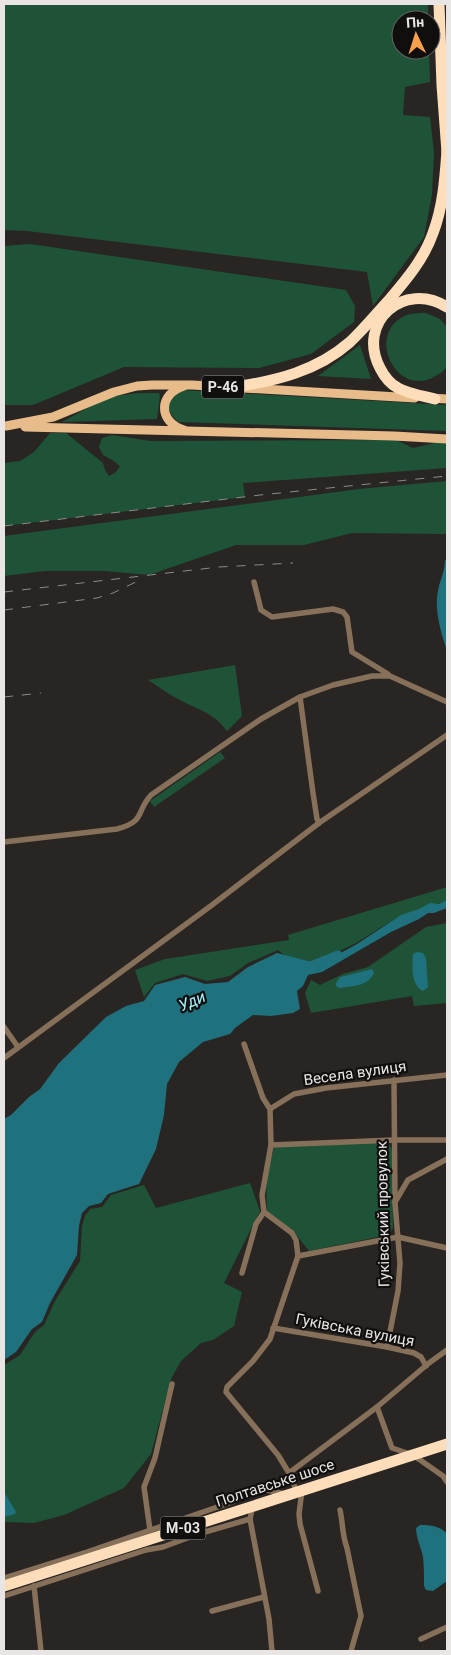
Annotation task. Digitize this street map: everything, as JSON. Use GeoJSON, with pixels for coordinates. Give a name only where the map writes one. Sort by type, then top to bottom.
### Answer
{"type":"FeatureCollection","features":[{"type":"Feature","properties":{"kind":"highway"},"geometry":{"type":"LineString","coordinates":[[234,387],[277,380],[317,364],[350,342],[412,273],[432,238],[441,201],[447,151],[442,91],[439,4]]}},
{"type":"Feature","properties":{"kind":"highway"},"geometry":{"type":"LineString","coordinates":[[435,399],[398,388],[388,380],[376,359],[373,337],[376,327],[385,314],[404,300],[427,298],[447,307]]}},
{"type":"Feature","properties":{"kind":"highway","name":"Полтавське шосе"},"geometry":{"type":"LineString","coordinates":[[4,1586],[447,1444]]}},
{"type":"Feature","properties":{"kind":"main road","name":"Р-46"},"geometry":{"type":"LineString","coordinates":[[5,426],[53,417],[105,395],[129,388],[152,385],[192,385],[447,399]]}},
{"type":"Feature","properties":{"kind":"main road"},"geometry":{"type":"LineString","coordinates":[[192,385],[179,388],[170,394],[166,398],[164,409],[167,419],[174,426],[193,432]]}},
{"type":"Feature","properties":{"kind":"main road","name":"Р-46"},"geometry":{"type":"LineString","coordinates":[[5,426],[447,439]]}},
{"type":"Feature","properties":{"kind":"street"},"geometry":{"type":"LineString","coordinates":[[254,582],[260,610],[272,617],[333,609],[343,612],[347,617],[352,652],[390,676],[447,702]]}},
{"type":"Feature","properties":{"kind":"street"},"geometry":{"type":"LineString","coordinates":[[4,842],[116,828],[132,824],[141,814],[144,803],[151,795],[261,719],[300,697],[372,676],[390,676]]}},
{"type":"Feature","properties":{"kind":"street"},"geometry":{"type":"LineString","coordinates":[[300,697],[313,794],[319,823]]}},
{"type":"Feature","properties":{"kind":"street"},"geometry":{"type":"LineString","coordinates":[[4,1058],[227,894],[319,823],[447,735]]}},
{"type":"Feature","properties":{"kind":"street"},"geometry":{"type":"LineString","coordinates":[[4,1027],[18,1047]]}},
{"type":"Feature","properties":{"kind":"street"},"geometry":{"type":"LineString","coordinates":[[242,1273],[256,1224],[264,1212],[262,1195],[271,1145],[270,1109],[263,1098],[244,1044]]}},
{"type":"Feature","properties":{"kind":"street","name":"Весела вулиця"},"geometry":{"type":"LineString","coordinates":[[270,1109],[294,1094],[326,1088],[447,1075]]}},
{"type":"Feature","properties":{"kind":"street","name":"Гуківський провулок"},"geometry":{"type":"LineString","coordinates":[[387,1347],[398,1291],[400,1263],[395,1203],[394,1080]]}},
{"type":"Feature","properties":{"kind":"street"},"geometry":{"type":"LineString","coordinates":[[271,1145],[394,1140],[447,1140]]}},
{"type":"Feature","properties":{"kind":"street"},"geometry":{"type":"LineString","coordinates":[[395,1203],[408,1180],[438,1166],[447,1159]]}},
{"type":"Feature","properties":{"kind":"street"},"geometry":{"type":"LineString","coordinates":[[264,1212],[292,1233],[296,1240],[298,1256],[273,1328],[264,1348],[227,1387],[226,1392],[278,1455],[290,1473],[296,1492],[300,1524],[318,1591]]}},
{"type":"Feature","properties":{"kind":"street"},"geometry":{"type":"LineString","coordinates":[[298,1256],[398,1237],[447,1248]]}},
{"type":"Feature","properties":{"kind":"street","name":"Гуківська вулиця"},"geometry":{"type":"LineString","coordinates":[[273,1328],[387,1347],[417,1354],[426,1366]]}},
{"type":"Feature","properties":{"kind":"street","name":"Полтавське шосе"},"geometry":{"type":"LineString","coordinates":[[290,1473],[377,1407],[447,1350]]}},
{"type":"Feature","properties":{"kind":"street"},"geometry":{"type":"LineString","coordinates":[[150,1530],[144,1487],[155,1458],[172,1384]]}},
{"type":"Feature","properties":{"kind":"street"},"geometry":{"type":"LineString","coordinates":[[377,1407],[392,1448],[413,1455],[443,1476],[447,1482]]}},
{"type":"Feature","properties":{"kind":"street"},"geometry":{"type":"LineString","coordinates":[[4,1578],[232,1502],[254,1490],[296,1492]]}},
{"type":"Feature","properties":{"kind":"street"},"geometry":{"type":"LineString","coordinates":[[253,1506],[250,1519],[269,1619],[272,1651]]}},
{"type":"Feature","properties":{"kind":"street"},"geometry":{"type":"LineString","coordinates":[[340,1510],[343,1523],[343,1537],[361,1616],[351,1651]]}},
{"type":"Feature","properties":{"kind":"street"},"geometry":{"type":"LineString","coordinates":[[4,1596],[250,1519]]}},
{"type":"Feature","properties":{"kind":"street"},"geometry":{"type":"LineString","coordinates":[[34,1586],[41,1651]]}},
{"type":"Feature","properties":{"kind":"street"},"geometry":{"type":"LineString","coordinates":[[212,1611],[264,1597]]}},
{"type":"Feature","properties":{"kind":"street"},"geometry":{"type":"LineString","coordinates":[[421,1639],[447,1627]]}},
{"type":"Feature","properties":{"kind":"green space"},"geometry":{"type":"Polygon","coordinates":[[[4,4],[428,4],[428,10],[391,10],[391,60],[429,60],[430,82],[405,87],[403,115],[430,117],[434,152],[432,195],[424,237],[373,306],[367,272],[27,231],[4,230],[4,4]]]}},
{"type":"Feature","properties":{"kind":"green space"},"geometry":{"type":"Polygon","coordinates":[[[30,244],[346,290],[355,306],[354,322],[311,354],[259,368],[124,367],[33,405],[4,405],[4,246],[30,244]]]}},
{"type":"Feature","properties":{"kind":"green space"},"geometry":{"type":"Polygon","coordinates":[[[426,313],[440,319],[447,327],[448,362],[442,372],[432,378],[418,381],[406,378],[396,369],[389,358],[386,345],[389,332],[396,322],[410,314],[426,313]]]}},
{"type":"Feature","properties":{"kind":"green space"},"geometry":{"type":"Polygon","coordinates":[[[360,345],[371,379],[318,376],[360,345]]]}},
{"type":"Feature","properties":{"kind":"green space"},"geometry":{"type":"Polygon","coordinates":[[[181,390],[447,405],[447,431],[179,422],[169,410],[169,404],[170,396],[181,390]]]}},
{"type":"Feature","properties":{"kind":"green space"},"geometry":{"type":"Polygon","coordinates":[[[139,393],[159,393],[157,419],[62,422],[107,397],[139,393]]]}},
{"type":"Feature","properties":{"kind":"green space"},"geometry":{"type":"Polygon","coordinates":[[[50,433],[66,433],[103,463],[109,476],[116,472],[120,466],[103,455],[99,447],[102,438],[112,435],[150,441],[396,440],[413,448],[439,442],[447,443],[447,468],[243,483],[245,497],[4,526],[4,463],[20,461],[34,452],[50,433]]]}},
{"type":"Feature","properties":{"kind":"green space"},"geometry":{"type":"Polygon","coordinates":[[[447,481],[446,534],[352,533],[304,545],[236,545],[149,575],[104,571],[45,571],[4,576],[4,536],[359,489],[447,481]]]}},
{"type":"Feature","properties":{"kind":"green space"},"geometry":{"type":"Polygon","coordinates":[[[235,665],[242,716],[227,731],[211,715],[174,697],[148,680],[235,665]]]}},
{"type":"Feature","properties":{"kind":"green space"},"geometry":{"type":"Polygon","coordinates":[[[220,752],[225,758],[154,807],[150,801],[220,752]]]}},
{"type":"Feature","properties":{"kind":"green space"},"geometry":{"type":"Polygon","coordinates":[[[447,887],[447,901],[398,917],[356,943],[327,957],[297,966],[278,950],[248,963],[230,976],[207,981],[183,974],[155,983],[144,997],[135,970],[165,959],[289,940],[288,935],[447,887]]]}},
{"type":"Feature","properties":{"kind":"green space"},"geometry":{"type":"Polygon","coordinates":[[[447,923],[447,1003],[414,1006],[412,996],[311,1013],[305,993],[311,980],[320,985],[343,974],[368,967],[426,927],[447,923]]]}},
{"type":"Feature","properties":{"kind":"green space"},"geometry":{"type":"Polygon","coordinates":[[[384,1142],[391,1147],[392,1152],[393,1228],[388,1235],[309,1251],[295,1233],[267,1211],[266,1178],[274,1147],[384,1142]]]}},
{"type":"Feature","properties":{"kind":"green space"},"geometry":{"type":"Polygon","coordinates":[[[250,1183],[260,1211],[224,1283],[242,1292],[234,1326],[213,1340],[201,1343],[181,1361],[171,1379],[151,1454],[124,1488],[64,1515],[34,1523],[4,1522],[4,1365],[20,1355],[35,1332],[44,1325],[55,1301],[80,1261],[82,1226],[85,1216],[90,1209],[102,1207],[111,1195],[144,1185],[156,1208],[250,1183]]]}},
{"type":"Feature","properties":{"kind":"water"},"geometry":{"type":"Polygon","coordinates":[[[447,558],[447,650],[440,629],[437,598],[447,558]]]}},
{"type":"Feature","properties":{"kind":"water"},"geometry":{"type":"Polygon","coordinates":[[[447,900],[447,908],[434,913],[428,913],[322,972],[308,975],[303,986],[297,991],[300,1009],[293,1013],[271,1016],[253,1015],[230,1034],[203,1042],[179,1062],[167,1084],[164,1115],[156,1149],[139,1184],[108,1194],[101,1203],[89,1206],[82,1213],[77,1255],[50,1303],[42,1322],[32,1329],[16,1352],[4,1360],[4,1119],[40,1089],[59,1063],[106,1017],[126,1006],[144,1001],[155,985],[185,977],[205,984],[228,982],[248,967],[277,953],[312,962],[324,962],[357,944],[401,915],[430,903],[439,904],[447,900]]]}},
{"type":"Feature","properties":{"kind":"water"},"geometry":{"type":"Polygon","coordinates":[[[417,952],[423,953],[426,958],[428,987],[423,991],[416,985],[413,975],[413,954],[417,952]]]}},
{"type":"Feature","properties":{"kind":"water"},"geometry":{"type":"Polygon","coordinates":[[[372,969],[374,973],[364,983],[339,988],[336,986],[340,977],[372,969]]]}},
{"type":"Feature","properties":{"kind":"water"},"geometry":{"type":"Polygon","coordinates":[[[4,1492],[16,1512],[4,1517],[4,1492]]]}},
{"type":"Feature","properties":{"kind":"water"},"geometry":{"type":"Polygon","coordinates":[[[420,1525],[438,1528],[447,1534],[447,1581],[433,1591],[426,1590],[424,1586],[423,1557],[416,1531],[416,1528],[420,1525]]]}},
{"type":"Feature","properties":{"kind":"waterway","name":"Уди"},"geometry":{"type":"LineString","coordinates":[[311,966],[338,955]]}},
{"type":"Feature","properties":{"kind":"railway"},"geometry":{"type":"LineString","coordinates":[[4,526],[260,495],[447,476]]}},
{"type":"Feature","properties":{"kind":"railway"},"geometry":{"type":"LineString","coordinates":[[4,592],[219,567],[293,563]]}},
{"type":"Feature","properties":{"kind":"railway"},"geometry":{"type":"LineString","coordinates":[[4,610],[97,598],[113,593],[142,579]]}},
{"type":"Feature","properties":{"kind":"railway"},"geometry":{"type":"LineString","coordinates":[[4,697],[41,693]]}}]}
